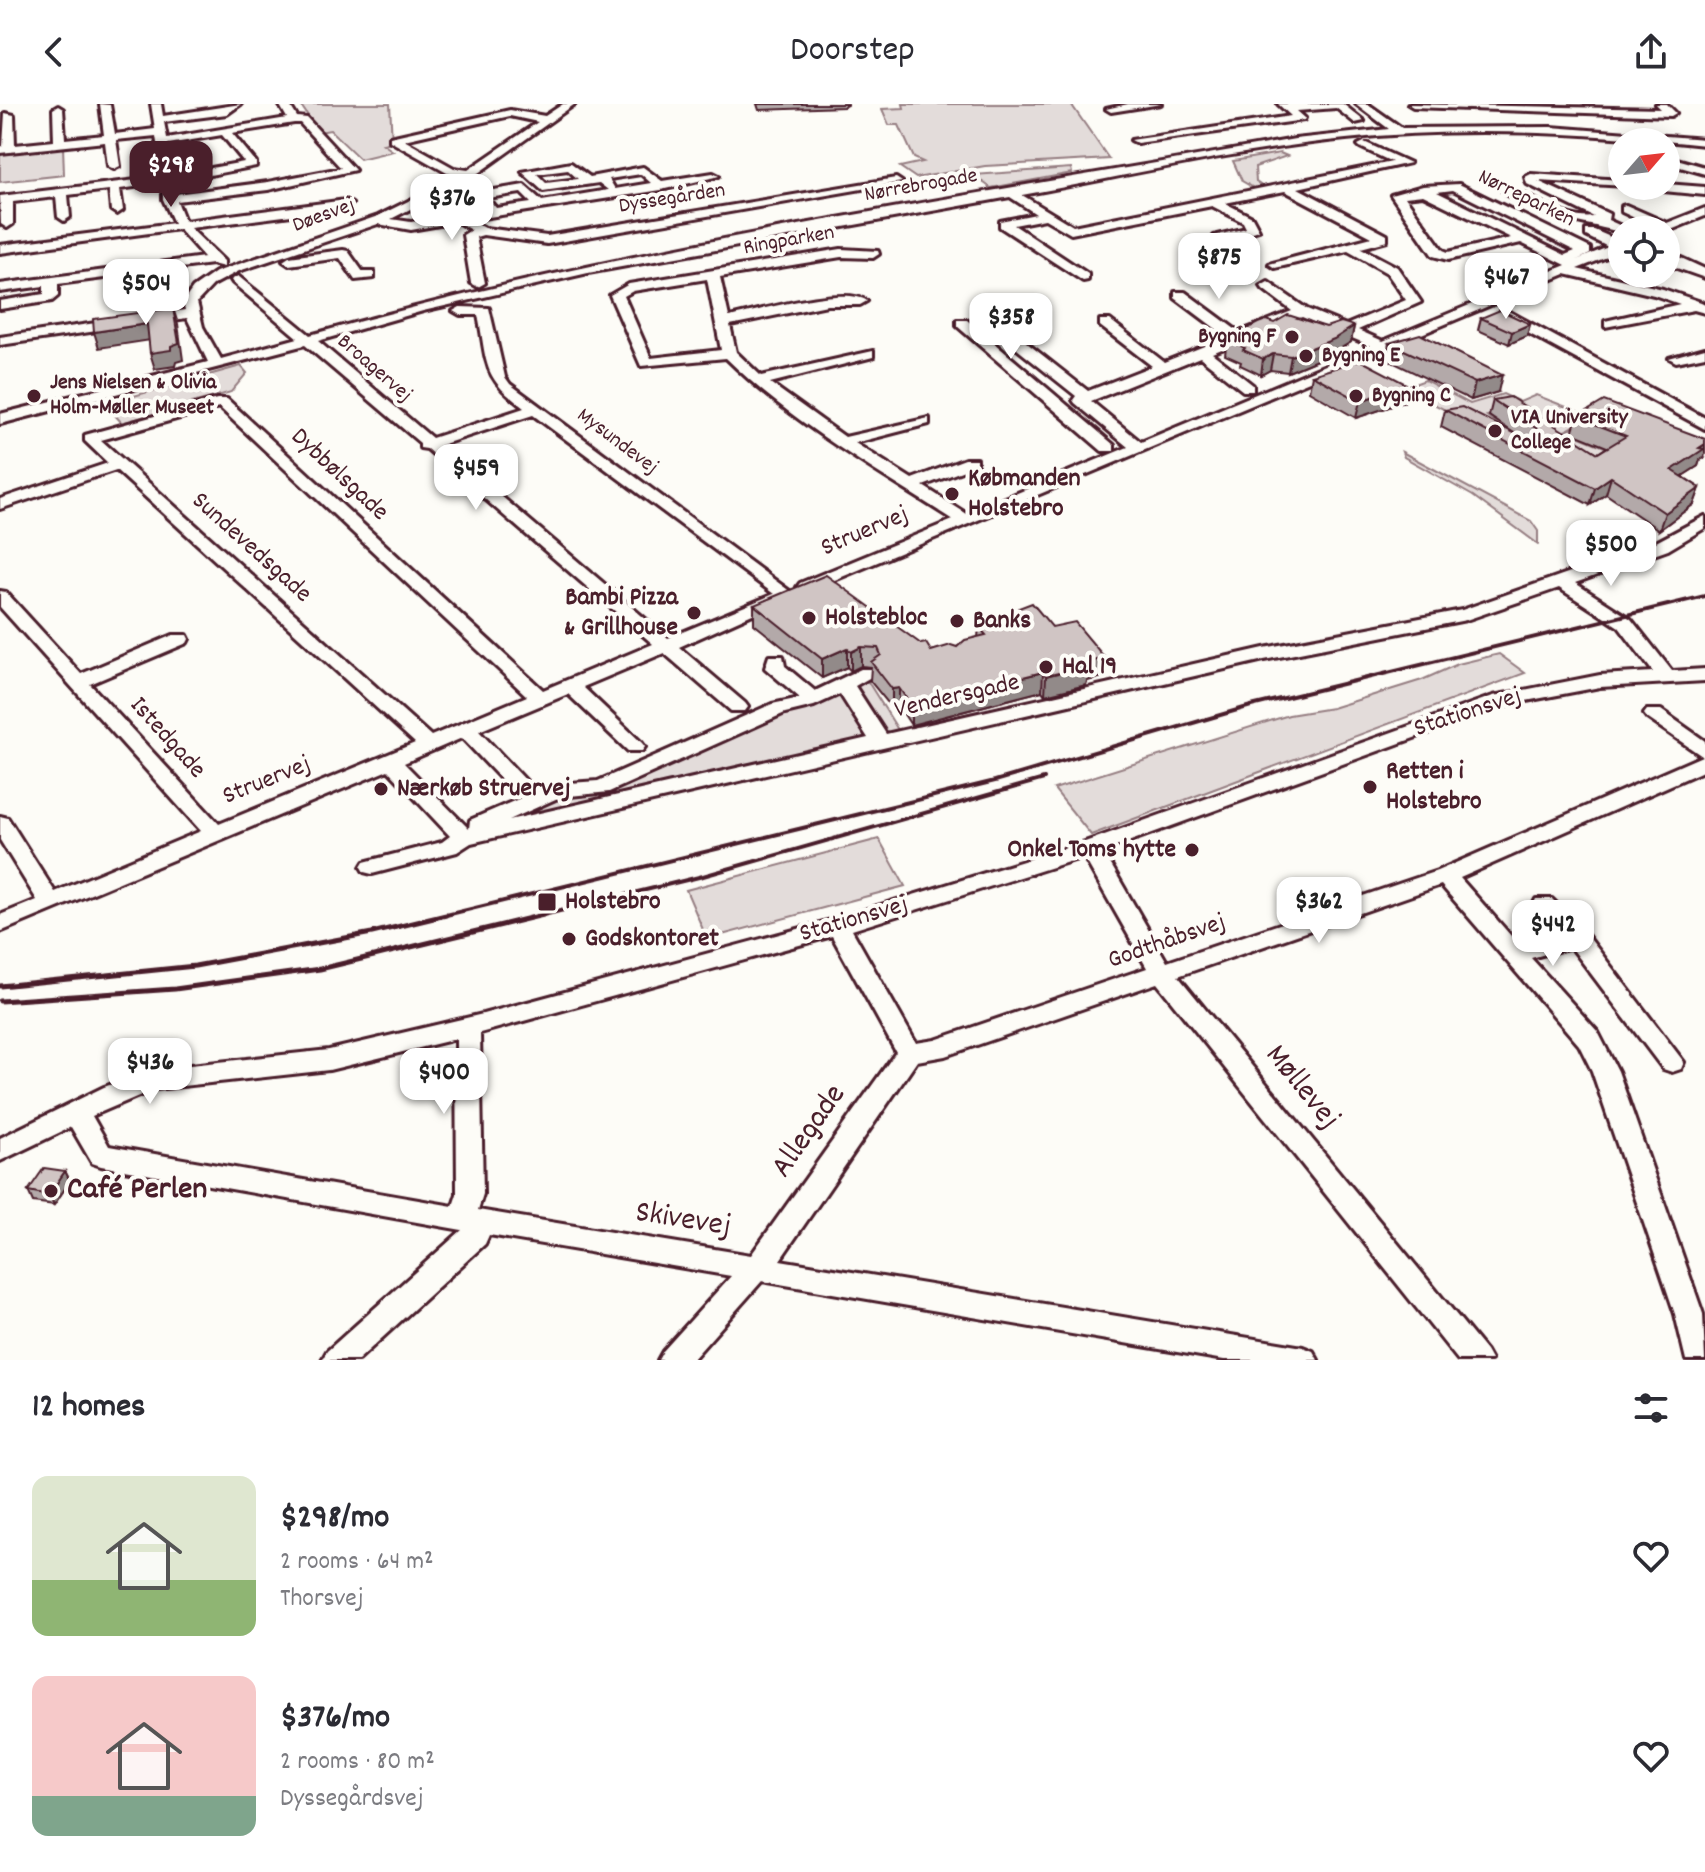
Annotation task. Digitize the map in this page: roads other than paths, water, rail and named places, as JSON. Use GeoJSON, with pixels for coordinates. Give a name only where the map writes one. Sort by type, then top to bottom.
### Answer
{"type":"FeatureCollection","features":[{"type":"Feature","properties":{"kind":"street"},"geometry":{"type":"LineString","coordinates":[[156,104],[169,199],[181,226]]}},
{"type":"Feature","properties":{"kind":"street"},"geometry":{"type":"LineString","coordinates":[[9,115],[5,150],[159,131],[227,111],[236,104]]}},
{"type":"Feature","properties":{"kind":"street"},"geometry":{"type":"LineString","coordinates":[[284,104],[294,120]]}},
{"type":"Feature","properties":{"kind":"street","name":"Døesvej"},"geometry":{"type":"LineString","coordinates":[[192,313],[190,302],[194,295],[278,256],[428,198],[470,174],[570,104]]}},
{"type":"Feature","properties":{"kind":"street"},"geometry":{"type":"LineString","coordinates":[[1111,109],[1156,104]]}},
{"type":"Feature","properties":{"kind":"street"},"geometry":{"type":"LineString","coordinates":[[1361,104],[1398,130]]}},
{"type":"Feature","properties":{"kind":"street"},"geometry":{"type":"LineString","coordinates":[[1413,104],[1424,107],[1581,107],[1671,113],[1661,104]]}},
{"type":"Feature","properties":{"kind":"street"},"geometry":{"type":"LineString","coordinates":[[105,105],[114,166]]}},
{"type":"Feature","properties":{"kind":"street"},"geometry":{"type":"LineString","coordinates":[[1286,106],[1338,105],[1359,121]]}},
{"type":"Feature","properties":{"kind":"street"},"geometry":{"type":"LineString","coordinates":[[1137,140],[1300,118],[1286,106]]}},
{"type":"Feature","properties":{"kind":"street"},"geometry":{"type":"LineString","coordinates":[[58,109],[60,143]]}},
{"type":"Feature","properties":{"kind":"street"},"geometry":{"type":"LineString","coordinates":[[470,174],[451,171],[394,139],[510,113],[547,120]]}},
{"type":"Feature","properties":{"kind":"street"},"geometry":{"type":"LineString","coordinates":[[159,131],[225,132],[303,120],[349,170],[268,186],[169,199]]}},
{"type":"Feature","properties":{"kind":"street","name":"Nørrebrogade"},"geometry":{"type":"LineString","coordinates":[[0,419],[486,291],[588,269],[1295,142],[1398,130],[1519,127],[1705,144]]}},
{"type":"Feature","properties":{"kind":"street"},"geometry":{"type":"LineString","coordinates":[[7,224],[3,199],[167,179],[252,164],[225,132]]}},
{"type":"Feature","properties":{"kind":"street"},"geometry":{"type":"LineString","coordinates":[[1010,192],[1071,230],[1122,224],[1404,163],[1364,145]]}},
{"type":"Feature","properties":{"kind":"street"},"geometry":{"type":"LineString","coordinates":[[1680,163],[1705,171]]}},
{"type":"Feature","properties":{"kind":"street","name":"Dyssegården"},"geometry":{"type":"LineString","coordinates":[[543,187],[528,172],[571,166],[586,180]]}},
{"type":"Feature","properties":{"kind":"street","name":"Dyssegården"},"geometry":{"type":"LineString","coordinates":[[493,213],[480,196],[602,179],[643,170],[661,186]]}},
{"type":"Feature","properties":{"kind":"street","name":"Dyssegården"},"geometry":{"type":"LineString","coordinates":[[376,220],[400,227],[713,176]]}},
{"type":"Feature","properties":{"kind":"street","name":"Dyssegården"},"geometry":{"type":"LineString","coordinates":[[602,179],[616,193]]}},
{"type":"Feature","properties":{"kind":"street"},"geometry":{"type":"LineString","coordinates":[[1506,189],[1583,222],[1605,217],[1531,179],[1608,183]]}},
{"type":"Feature","properties":{"kind":"street"},"geometry":{"type":"LineString","coordinates":[[1575,180],[1592,191]]}},
{"type":"Feature","properties":{"kind":"street","name":"Dyssegården"},"geometry":{"type":"LineString","coordinates":[[458,218],[482,231],[547,240],[896,182]]}},
{"type":"Feature","properties":{"kind":"street"},"geometry":{"type":"LineString","coordinates":[[114,185],[117,210]]}},
{"type":"Feature","properties":{"kind":"street","name":"Nørreparken"},"geometry":{"type":"LineString","coordinates":[[1411,185],[1568,265]]}},
{"type":"Feature","properties":{"kind":"street","name":"Nørreparken"},"geometry":{"type":"LineString","coordinates":[[1522,239],[1448,256],[1438,253],[1397,195],[1455,186],[1586,251],[1568,265],[1546,266]]}},
{"type":"Feature","properties":{"kind":"street"},"geometry":{"type":"LineString","coordinates":[[1275,264],[1383,238],[1287,187]]}},
{"type":"Feature","properties":{"kind":"street"},"geometry":{"type":"LineString","coordinates":[[524,189],[540,205]]}},
{"type":"Feature","properties":{"kind":"street"},"geometry":{"type":"LineString","coordinates":[[1680,189],[1705,191]]}},
{"type":"Feature","properties":{"kind":"street"},"geometry":{"type":"LineString","coordinates":[[62,192],[64,217]]}},
{"type":"Feature","properties":{"kind":"street"},"geometry":{"type":"LineString","coordinates":[[1214,202],[1248,220],[1253,230],[1218,239]]}},
{"type":"Feature","properties":{"kind":"street"},"geometry":{"type":"LineString","coordinates":[[0,249],[346,204]]}},
{"type":"Feature","properties":{"kind":"street"},"geometry":{"type":"LineString","coordinates":[[1626,209],[1639,216]]}},
{"type":"Feature","properties":{"kind":"street"},"geometry":{"type":"LineString","coordinates":[[1680,222],[1705,212]]}},
{"type":"Feature","properties":{"kind":"street"},"geometry":{"type":"LineString","coordinates":[[1047,215],[1004,224],[1083,277]]}},
{"type":"Feature","properties":{"kind":"street"},"geometry":{"type":"LineString","coordinates":[[1596,220],[1608,224]]}},
{"type":"Feature","properties":{"kind":"street","name":"Broagervej"},"geometry":{"type":"LineString","coordinates":[[181,226],[214,260],[426,445],[738,707]]}},
{"type":"Feature","properties":{"kind":"street"},"geometry":{"type":"LineString","coordinates":[[478,283],[469,235],[482,231]]}},
{"type":"Feature","properties":{"kind":"street","name":"Struervej"},"geometry":{"type":"LineString","coordinates":[[1590,233],[1608,241]]}},
{"type":"Feature","properties":{"kind":"street","name":"Ringparken"},"geometry":{"type":"LineString","coordinates":[[713,275],[729,353],[646,363],[616,299],[629,288],[841,253],[871,260],[877,240]]}},
{"type":"Feature","properties":{"kind":"street"},"geometry":{"type":"LineString","coordinates":[[1346,330],[1414,302],[1392,270],[1350,247]]}},
{"type":"Feature","properties":{"kind":"street","name":"Struervej"},"geometry":{"type":"LineString","coordinates":[[0,924],[1608,250]]}},
{"type":"Feature","properties":{"kind":"street","name":"Døesvej"},"geometry":{"type":"LineString","coordinates":[[278,256],[293,262],[343,254],[360,277],[369,275]]}},
{"type":"Feature","properties":{"kind":"street"},"geometry":{"type":"LineString","coordinates":[[0,288],[214,260]]}},
{"type":"Feature","properties":{"kind":"street"},"geometry":{"type":"LineString","coordinates":[[1568,265],[1701,307]]}},
{"type":"Feature","properties":{"kind":"street"},"geometry":{"type":"LineString","coordinates":[[1680,265],[1705,274]]}},
{"type":"Feature","properties":{"kind":"street"},"geometry":{"type":"LineString","coordinates":[[0,305],[47,298],[51,296],[51,281]]}},
{"type":"Feature","properties":{"kind":"street"},"geometry":{"type":"LineString","coordinates":[[1268,286],[1302,312],[1384,346]]}},
{"type":"Feature","properties":{"kind":"street"},"geometry":{"type":"LineString","coordinates":[[1180,295],[1236,337]]}},
{"type":"Feature","properties":{"kind":"street"},"geometry":{"type":"LineString","coordinates":[[721,323],[862,296],[855,317]]}},
{"type":"Feature","properties":{"kind":"street"},"geometry":{"type":"LineString","coordinates":[[1484,304],[1705,424]]}},
{"type":"Feature","properties":{"kind":"street"},"geometry":{"type":"LineString","coordinates":[[1005,306],[999,313],[1012,335],[1086,397]]}},
{"type":"Feature","properties":{"kind":"street"},"geometry":{"type":"LineString","coordinates":[[1610,324],[1701,307]]}},
{"type":"Feature","properties":{"kind":"street","name":"Mysundevej"},"geometry":{"type":"LineString","coordinates":[[460,311],[484,311],[498,378],[786,595]]}},
{"type":"Feature","properties":{"kind":"street"},"geometry":{"type":"LineString","coordinates":[[1139,448],[1080,400],[1302,312]]}},
{"type":"Feature","properties":{"kind":"street"},"geometry":{"type":"LineString","coordinates":[[0,341],[192,313],[202,341],[217,364]]}},
{"type":"Feature","properties":{"kind":"street"},"geometry":{"type":"LineString","coordinates":[[962,323],[1108,448]]}},
{"type":"Feature","properties":{"kind":"street"},"geometry":{"type":"LineString","coordinates":[[1105,323],[1161,366]]}},
{"type":"Feature","properties":{"kind":"street"},"geometry":{"type":"LineString","coordinates":[[1201,351],[1248,388]]}},
{"type":"Feature","properties":{"kind":"street"},"geometry":{"type":"LineString","coordinates":[[1676,358],[1705,352]]}},
{"type":"Feature","properties":{"kind":"street"},"geometry":{"type":"LineString","coordinates":[[729,353],[758,381],[842,442],[965,520]]}},
{"type":"Feature","properties":{"kind":"street"},"geometry":{"type":"LineString","coordinates":[[758,381],[868,355]]}},
{"type":"Feature","properties":{"kind":"street","name":"Nørrebrogade"},"geometry":{"type":"LineString","coordinates":[[0,428],[199,374],[217,364]]}},
{"type":"Feature","properties":{"kind":"street","name":"Dybbølsgade"},"geometry":{"type":"LineString","coordinates":[[158,419],[222,402],[539,697]]}},
{"type":"Feature","properties":{"kind":"street"},"geometry":{"type":"LineString","coordinates":[[426,445],[536,409]]}},
{"type":"Feature","properties":{"kind":"street"},"geometry":{"type":"LineString","coordinates":[[1077,422],[1101,416]]}},
{"type":"Feature","properties":{"kind":"street","name":"Sundevedsgade"},"geometry":{"type":"LineString","coordinates":[[158,419],[90,438],[429,745]]}},
{"type":"Feature","properties":{"kind":"street"},"geometry":{"type":"LineString","coordinates":[[842,442],[923,420]]}},
{"type":"Feature","properties":{"kind":"street"},"geometry":{"type":"LineString","coordinates":[[910,486],[971,462]]}},
{"type":"Feature","properties":{"kind":"street"},"geometry":{"type":"LineString","coordinates":[[0,504],[119,464]]}},
{"type":"Feature","properties":{"kind":"street","name":"Vendersgade"},"geometry":{"type":"LineString","coordinates":[[462,835],[1264,654],[1466,615],[1662,546],[1705,521]]}},
{"type":"Feature","properties":{"kind":"street"},"geometry":{"type":"LineString","coordinates":[[1562,582],[1625,623],[1665,675]]}},
{"type":"Feature","properties":{"kind":"street","name":"Istedgade"},"geometry":{"type":"LineString","coordinates":[[0,596],[215,833]]}},
{"type":"Feature","properties":{"kind":"street","name":"Istedgade"},"geometry":{"type":"LineString","coordinates":[[78,682],[180,639]]}},
{"type":"Feature","properties":{"kind":"street"},"geometry":{"type":"LineString","coordinates":[[776,660],[775,668],[814,699]]}},
{"type":"Feature","properties":{"kind":"street"},"geometry":{"type":"LineString","coordinates":[[372,867],[449,847],[462,835],[556,791],[602,787],[779,708],[814,699],[868,673]]}},
{"type":"Feature","properties":{"kind":"street","name":"Stationsvej"},"geometry":{"type":"LineString","coordinates":[[0,1150],[141,1083],[174,1074],[329,1060],[468,1026],[838,926],[1090,848],[1500,700],[1545,689],[1665,675],[1705,675]]}},
{"type":"Feature","properties":{"kind":"street"},"geometry":{"type":"LineString","coordinates":[[569,684],[635,747]]}},
{"type":"Feature","properties":{"kind":"street"},"geometry":{"type":"LineString","coordinates":[[844,684],[880,741]]}},
{"type":"Feature","properties":{"kind":"street"},"geometry":{"type":"LineString","coordinates":[[1654,714],[1705,751]]}},
{"type":"Feature","properties":{"kind":"street"},"geometry":{"type":"LineString","coordinates":[[465,729],[524,791]]}},
{"type":"Feature","properties":{"kind":"street"},"geometry":{"type":"LineString","coordinates":[[391,761],[462,835]]}},
{"type":"Feature","properties":{"kind":"street","name":"Godthåbsvej"},"geometry":{"type":"LineString","coordinates":[[909,1053],[936,1049],[1445,876],[1705,762]]}},
{"type":"Feature","properties":{"kind":"street"},"geometry":{"type":"LineString","coordinates":[[3,834],[50,903]]}},
{"type":"Feature","properties":{"kind":"street","name":"Møllevej"},"geometry":{"type":"LineString","coordinates":[[1090,848],[1162,973],[1476,1360]]}},
{"type":"Feature","properties":{"kind":"street"},"geometry":{"type":"LineString","coordinates":[[1445,876],[1589,1039],[1605,1071],[1689,1314],[1701,1360]]}},
{"type":"Feature","properties":{"kind":"street"},"geometry":{"type":"LineString","coordinates":[[1544,905],[1576,937],[1672,1062]]}},
{"type":"Feature","properties":{"kind":"street"},"geometry":{"type":"LineString","coordinates":[[838,926],[909,1053]]}},
{"type":"Feature","properties":{"kind":"street"},"geometry":{"type":"LineString","coordinates":[[1517,954],[1576,937]]}},
{"type":"Feature","properties":{"kind":"street"},"geometry":{"type":"LineString","coordinates":[[337,1360],[475,1236],[470,1194],[468,1026]]}},
{"type":"Feature","properties":{"kind":"street","name":"Allegade"},"geometry":{"type":"LineString","coordinates":[[673,1360],[757,1268],[909,1053]]}},
{"type":"Feature","properties":{"kind":"street","name":"Skivevej"},"geometry":{"type":"LineString","coordinates":[[76,1113],[101,1155],[1303,1360]]}},
{"type":"Feature","properties":{"kind":"railway"},"geometry":{"type":"LineString","coordinates":[[438,917],[995,781],[1251,706],[1705,596]]}},
{"type":"Feature","properties":{"kind":"railway"},"geometry":{"type":"LineString","coordinates":[[535,917],[703,876],[1044,779]]}},
{"type":"Feature","properties":{"kind":"railway"},"geometry":{"type":"LineString","coordinates":[[0,986],[195,966],[372,933],[446,915]]}},
{"type":"Feature","properties":{"kind":"railway"},"geometry":{"type":"LineString","coordinates":[[0,1001],[175,989],[320,969],[543,915]]}},
{"type":"Feature","properties":{"kind":"place","name":"Bygning F"},"geometry":{"type":"Point","coordinates":[1292,337]}},
{"type":"Feature","properties":{"kind":"place","name":"Bygning E"},"geometry":{"type":"Point","coordinates":[1306,356]}},
{"type":"Feature","properties":{"kind":"place","name":"Jens Nielsen & Olivia Holm-Møller Museet"},"geometry":{"type":"Point","coordinates":[34,396]}},
{"type":"Feature","properties":{"kind":"place","name":"Bygning C"},"geometry":{"type":"Point","coordinates":[1356,396]}},
{"type":"Feature","properties":{"kind":"place","name":"VIA University College"},"geometry":{"type":"Point","coordinates":[1495,431]}},
{"type":"Feature","properties":{"kind":"place","name":"Købmanden Holstebro"},"geometry":{"type":"Point","coordinates":[952,494]}},
{"type":"Feature","properties":{"kind":"place","name":"Bambi Pizza & Grillhouse"},"geometry":{"type":"Point","coordinates":[694,613]}},
{"type":"Feature","properties":{"kind":"place","name":"Holstebloc"},"geometry":{"type":"Point","coordinates":[809,618]}},
{"type":"Feature","properties":{"kind":"place","name":"Banks"},"geometry":{"type":"Point","coordinates":[957,621]}},
{"type":"Feature","properties":{"kind":"place","name":"Hal 19"},"geometry":{"type":"Point","coordinates":[1046,667]}},
{"type":"Feature","properties":{"kind":"place","name":"Retten i Holstebro"},"geometry":{"type":"Point","coordinates":[1370,787]}},
{"type":"Feature","properties":{"kind":"place","name":"Nærkøb Struervej"},"geometry":{"type":"Point","coordinates":[381,789]}},
{"type":"Feature","properties":{"kind":"place","name":"Onkel Toms hytte"},"geometry":{"type":"Point","coordinates":[1192,850]}},
{"type":"Feature","properties":{"kind":"place","name":"Holstebro"},"geometry":{"type":"Point","coordinates":[547,902]}},
{"type":"Feature","properties":{"kind":"place","name":"Godskontoret"},"geometry":{"type":"Point","coordinates":[569,939]}},
{"type":"Feature","properties":{"kind":"place","name":"Café Perlen"},"geometry":{"type":"Point","coordinates":[51,1191]}}]}
